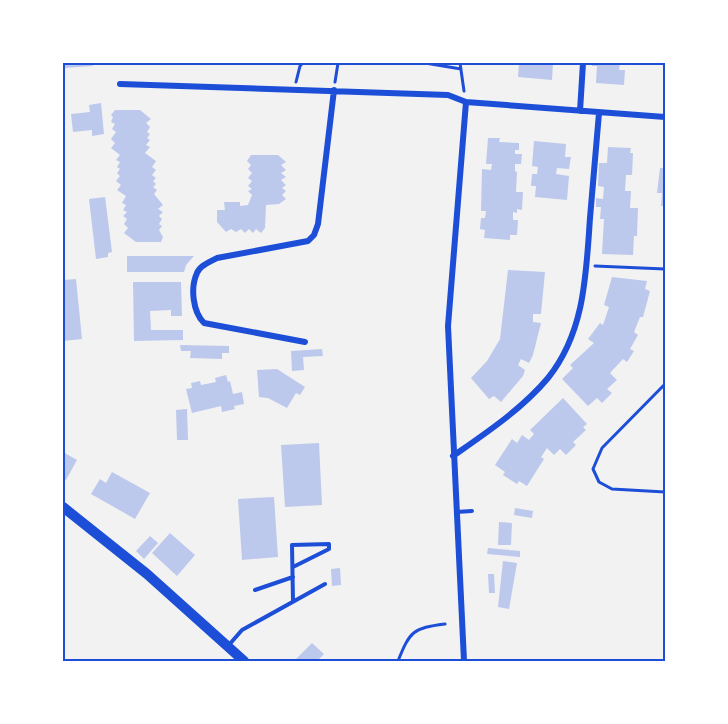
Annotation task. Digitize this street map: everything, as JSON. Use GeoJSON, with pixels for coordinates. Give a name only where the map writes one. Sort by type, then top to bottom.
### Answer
{"type":"FeatureCollection","features":[{"type":"Feature","properties":{"kind":"main road"},"geometry":{"type":"LineString","coordinates":[[63,507],[147,574],[244,661]]}},
{"type":"Feature","properties":{"kind":"street"},"geometry":{"type":"LineString","coordinates":[[580,111],[584,63]]}},
{"type":"Feature","properties":{"kind":"street"},"geometry":{"type":"LineString","coordinates":[[120,84],[448,95],[466,102],[665,117]]}},
{"type":"Feature","properties":{"kind":"street"},"geometry":{"type":"LineString","coordinates":[[305,342],[204,323],[195,310],[194,291],[197,272],[205,264],[217,258],[308,241],[314,235],[318,224],[334,90]]}},
{"type":"Feature","properties":{"kind":"street"},"geometry":{"type":"LineString","coordinates":[[464,661],[448,326],[466,102]]}},
{"type":"Feature","properties":{"kind":"street"},"geometry":{"type":"LineString","coordinates":[[453,456],[529,398],[555,368],[568,345],[577,323],[584,294],[599,113]]}},
{"type":"Feature","properties":{"kind":"lane"},"geometry":{"type":"LineString","coordinates":[[456,513],[472,511]]}},
{"type":"Feature","properties":{"kind":"lane"},"geometry":{"type":"LineString","coordinates":[[293,567],[329,549],[329,544],[292,545],[293,601]]}},
{"type":"Feature","properties":{"kind":"lane"},"geometry":{"type":"LineString","coordinates":[[255,590],[293,577]]}},
{"type":"Feature","properties":{"kind":"lane"},"geometry":{"type":"LineString","coordinates":[[228,646],[242,630],[325,584]]}},
{"type":"Feature","properties":{"kind":"path"},"geometry":{"type":"LineString","coordinates":[[294,89],[300,66],[303,63]]}},
{"type":"Feature","properties":{"kind":"path"},"geometry":{"type":"LineString","coordinates":[[334,90],[338,63]]}},
{"type":"Feature","properties":{"kind":"path"},"geometry":{"type":"LineString","coordinates":[[425,63],[461,69]]}},
{"type":"Feature","properties":{"kind":"path"},"geometry":{"type":"LineString","coordinates":[[460,63],[466,102]]}},
{"type":"Feature","properties":{"kind":"path"},"geometry":{"type":"LineString","coordinates":[[587,265],[665,269]]}},
{"type":"Feature","properties":{"kind":"path"},"geometry":{"type":"LineString","coordinates":[[665,384],[602,448],[593,469],[599,482],[612,489],[665,492]]}},
{"type":"Feature","properties":{"kind":"path"},"geometry":{"type":"LineString","coordinates":[[398,661],[404,644],[414,631],[446,624]]}},
{"type":"Feature","properties":{"kind":"building"},"geometry":{"type":"Polygon","coordinates":[[[65,63],[92,63],[93,66],[65,68],[65,63]]]}},
{"type":"Feature","properties":{"kind":"building"},"geometry":{"type":"Polygon","coordinates":[[[519,63],[553,63],[552,80],[518,77],[519,63]]]}},
{"type":"Feature","properties":{"kind":"building"},"geometry":{"type":"Polygon","coordinates":[[[592,63],[620,63],[619,70],[625,70],[624,85],[596,83],[597,66],[592,66],[592,63]]]}},
{"type":"Feature","properties":{"kind":"building"},"geometry":{"type":"Polygon","coordinates":[[[101,103],[104,134],[92,136],[92,130],[73,132],[71,114],[90,112],[89,105],[101,103]]]}},
{"type":"Feature","properties":{"kind":"building"},"geometry":{"type":"Polygon","coordinates":[[[115,110],[140,110],[151,119],[146,123],[150,127],[147,132],[150,134],[147,138],[150,140],[146,145],[150,147],[145,153],[156,161],[152,167],[156,170],[152,175],[156,178],[153,181],[156,184],[153,187],[157,190],[154,194],[163,205],[158,209],[163,212],[159,216],[162,219],[159,224],[162,226],[159,230],[163,237],[161,242],[136,242],[124,233],[128,228],[124,224],[127,219],[123,216],[127,212],[123,210],[126,205],[122,203],[126,196],[117,190],[121,185],[116,181],[120,176],[117,173],[120,169],[117,167],[120,162],[116,160],[120,155],[111,148],[115,143],[111,139],[116,132],[112,129],[115,124],[111,122],[113,117],[111,115],[115,110]]]}},
{"type":"Feature","properties":{"kind":"building"},"geometry":{"type":"Polygon","coordinates":[[[488,138],[500,138],[499,142],[519,143],[519,150],[515,150],[515,154],[522,154],[521,164],[515,164],[515,171],[517,172],[516,192],[523,192],[522,210],[517,209],[517,213],[513,212],[513,220],[518,220],[517,235],[510,235],[510,240],[484,238],[485,230],[480,229],[481,218],[485,218],[486,211],[481,211],[482,169],[491,170],[492,164],[486,164],[488,138]]]}},
{"type":"Feature","properties":{"kind":"building"},"geometry":{"type":"Polygon","coordinates":[[[534,141],[566,144],[565,157],[571,157],[569,169],[557,168],[556,174],[569,176],[567,200],[535,197],[536,186],[531,186],[532,174],[537,174],[538,167],[532,166],[534,141]]]}},
{"type":"Feature","properties":{"kind":"building"},"geometry":{"type":"Polygon","coordinates":[[[608,147],[631,148],[630,153],[633,153],[632,175],[626,175],[625,191],[631,191],[630,208],[638,208],[637,236],[634,236],[633,255],[602,254],[604,219],[600,219],[601,207],[596,207],[596,198],[603,199],[604,187],[598,186],[599,163],[607,163],[608,147]]]}},
{"type":"Feature","properties":{"kind":"building"},"geometry":{"type":"Polygon","coordinates":[[[251,155],[278,155],[286,162],[281,165],[286,170],[281,173],[286,177],[281,180],[286,185],[282,188],[286,191],[282,195],[286,199],[279,204],[266,205],[265,228],[261,233],[256,229],[253,233],[249,229],[245,233],[241,229],[236,232],[231,229],[226,232],[217,222],[217,210],[225,210],[224,202],[240,202],[240,206],[248,205],[252,195],[248,191],[252,189],[248,186],[252,181],[248,178],[252,173],[248,169],[251,165],[247,161],[251,155]]]}},
{"type":"Feature","properties":{"kind":"building"},"geometry":{"type":"Polygon","coordinates":[[[660,168],[665,168],[665,206],[661,206],[662,193],[657,193],[660,168]]]}},
{"type":"Feature","properties":{"kind":"building"},"geometry":{"type":"Polygon","coordinates":[[[105,197],[112,252],[108,253],[108,257],[96,259],[89,199],[105,197]]]}},
{"type":"Feature","properties":{"kind":"building"},"geometry":{"type":"Polygon","coordinates":[[[127,256],[194,256],[186,265],[184,272],[127,272],[127,256]]]}},
{"type":"Feature","properties":{"kind":"building"},"geometry":{"type":"Polygon","coordinates":[[[508,270],[545,272],[541,314],[533,314],[533,322],[541,323],[533,355],[529,363],[521,359],[518,365],[525,370],[523,376],[501,402],[494,396],[489,399],[471,378],[487,361],[500,339],[508,270]]]}},
{"type":"Feature","properties":{"kind":"building"},"geometry":{"type":"Polygon","coordinates":[[[612,277],[647,281],[645,289],[650,291],[643,317],[640,317],[634,332],[638,335],[630,349],[634,351],[627,362],[623,359],[610,373],[617,380],[607,389],[612,393],[602,403],[597,398],[588,406],[562,379],[573,368],[570,365],[594,343],[588,339],[600,323],[603,325],[609,307],[604,305],[612,277]]]}},
{"type":"Feature","properties":{"kind":"building"},"geometry":{"type":"Polygon","coordinates":[[[76,279],[82,339],[63,341],[63,280],[76,279]]]}},
{"type":"Feature","properties":{"kind":"building"},"geometry":{"type":"Polygon","coordinates":[[[133,282],[181,282],[182,316],[171,316],[171,310],[150,311],[151,330],[183,330],[183,340],[134,341],[133,282]]]}},
{"type":"Feature","properties":{"kind":"building"},"geometry":{"type":"Polygon","coordinates":[[[180,345],[229,346],[229,353],[222,353],[222,359],[190,358],[191,351],[181,351],[180,345]]]}},
{"type":"Feature","properties":{"kind":"building"},"geometry":{"type":"Polygon","coordinates":[[[322,349],[323,356],[303,357],[304,370],[292,371],[291,351],[322,349]]]}},
{"type":"Feature","properties":{"kind":"building"},"geometry":{"type":"Polygon","coordinates":[[[277,369],[305,387],[300,395],[296,393],[287,408],[268,398],[259,397],[257,370],[277,369]]]}},
{"type":"Feature","properties":{"kind":"building"},"geometry":{"type":"Polygon","coordinates":[[[226,375],[233,394],[242,392],[244,404],[222,412],[221,406],[192,413],[186,389],[192,388],[191,383],[200,381],[201,385],[216,382],[215,378],[226,375]]]}},
{"type":"Feature","properties":{"kind":"building"},"geometry":{"type":"Polygon","coordinates":[[[563,398],[587,424],[583,427],[586,430],[573,442],[576,445],[566,455],[560,449],[554,455],[547,448],[541,457],[544,459],[527,486],[519,481],[517,484],[503,475],[505,472],[495,465],[512,439],[517,443],[522,435],[529,440],[534,434],[530,430],[563,398]]]}},
{"type":"Feature","properties":{"kind":"building"},"geometry":{"type":"Polygon","coordinates":[[[187,409],[188,440],[177,440],[176,410],[187,409]]]}},
{"type":"Feature","properties":{"kind":"building"},"geometry":{"type":"Polygon","coordinates":[[[319,443],[322,505],[285,507],[281,445],[319,443]]]}},
{"type":"Feature","properties":{"kind":"building"},"geometry":{"type":"Polygon","coordinates":[[[63,452],[77,460],[66,480],[63,478],[63,452]]]}},
{"type":"Feature","properties":{"kind":"building"},"geometry":{"type":"Polygon","coordinates":[[[112,472],[150,493],[135,519],[91,494],[100,479],[106,483],[112,472]]]}},
{"type":"Feature","properties":{"kind":"building"},"geometry":{"type":"Polygon","coordinates":[[[274,497],[278,557],[242,560],[238,499],[274,497]]]}},
{"type":"Feature","properties":{"kind":"building"},"geometry":{"type":"Polygon","coordinates":[[[515,508],[533,511],[532,518],[514,515],[515,508]]]}},
{"type":"Feature","properties":{"kind":"building"},"geometry":{"type":"Polygon","coordinates":[[[499,522],[512,523],[511,545],[498,545],[499,522]]]}},
{"type":"Feature","properties":{"kind":"building"},"geometry":{"type":"Polygon","coordinates":[[[170,533],[195,555],[177,576],[152,553],[170,533]]]}},
{"type":"Feature","properties":{"kind":"building"},"geometry":{"type":"Polygon","coordinates":[[[150,536],[158,543],[144,559],[136,551],[150,536]]]}},
{"type":"Feature","properties":{"kind":"building"},"geometry":{"type":"Polygon","coordinates":[[[488,548],[520,551],[520,557],[487,554],[488,548]]]}},
{"type":"Feature","properties":{"kind":"building"},"geometry":{"type":"Polygon","coordinates":[[[503,561],[517,563],[509,609],[498,607],[503,561]]]}},
{"type":"Feature","properties":{"kind":"building"},"geometry":{"type":"Polygon","coordinates":[[[340,568],[341,585],[332,586],[331,569],[340,568]]]}},
{"type":"Feature","properties":{"kind":"building"},"geometry":{"type":"Polygon","coordinates":[[[488,574],[494,574],[495,593],[489,593],[488,574]]]}},
{"type":"Feature","properties":{"kind":"building"},"geometry":{"type":"Polygon","coordinates":[[[312,643],[324,654],[317,661],[294,661],[312,643]]]}}]}
